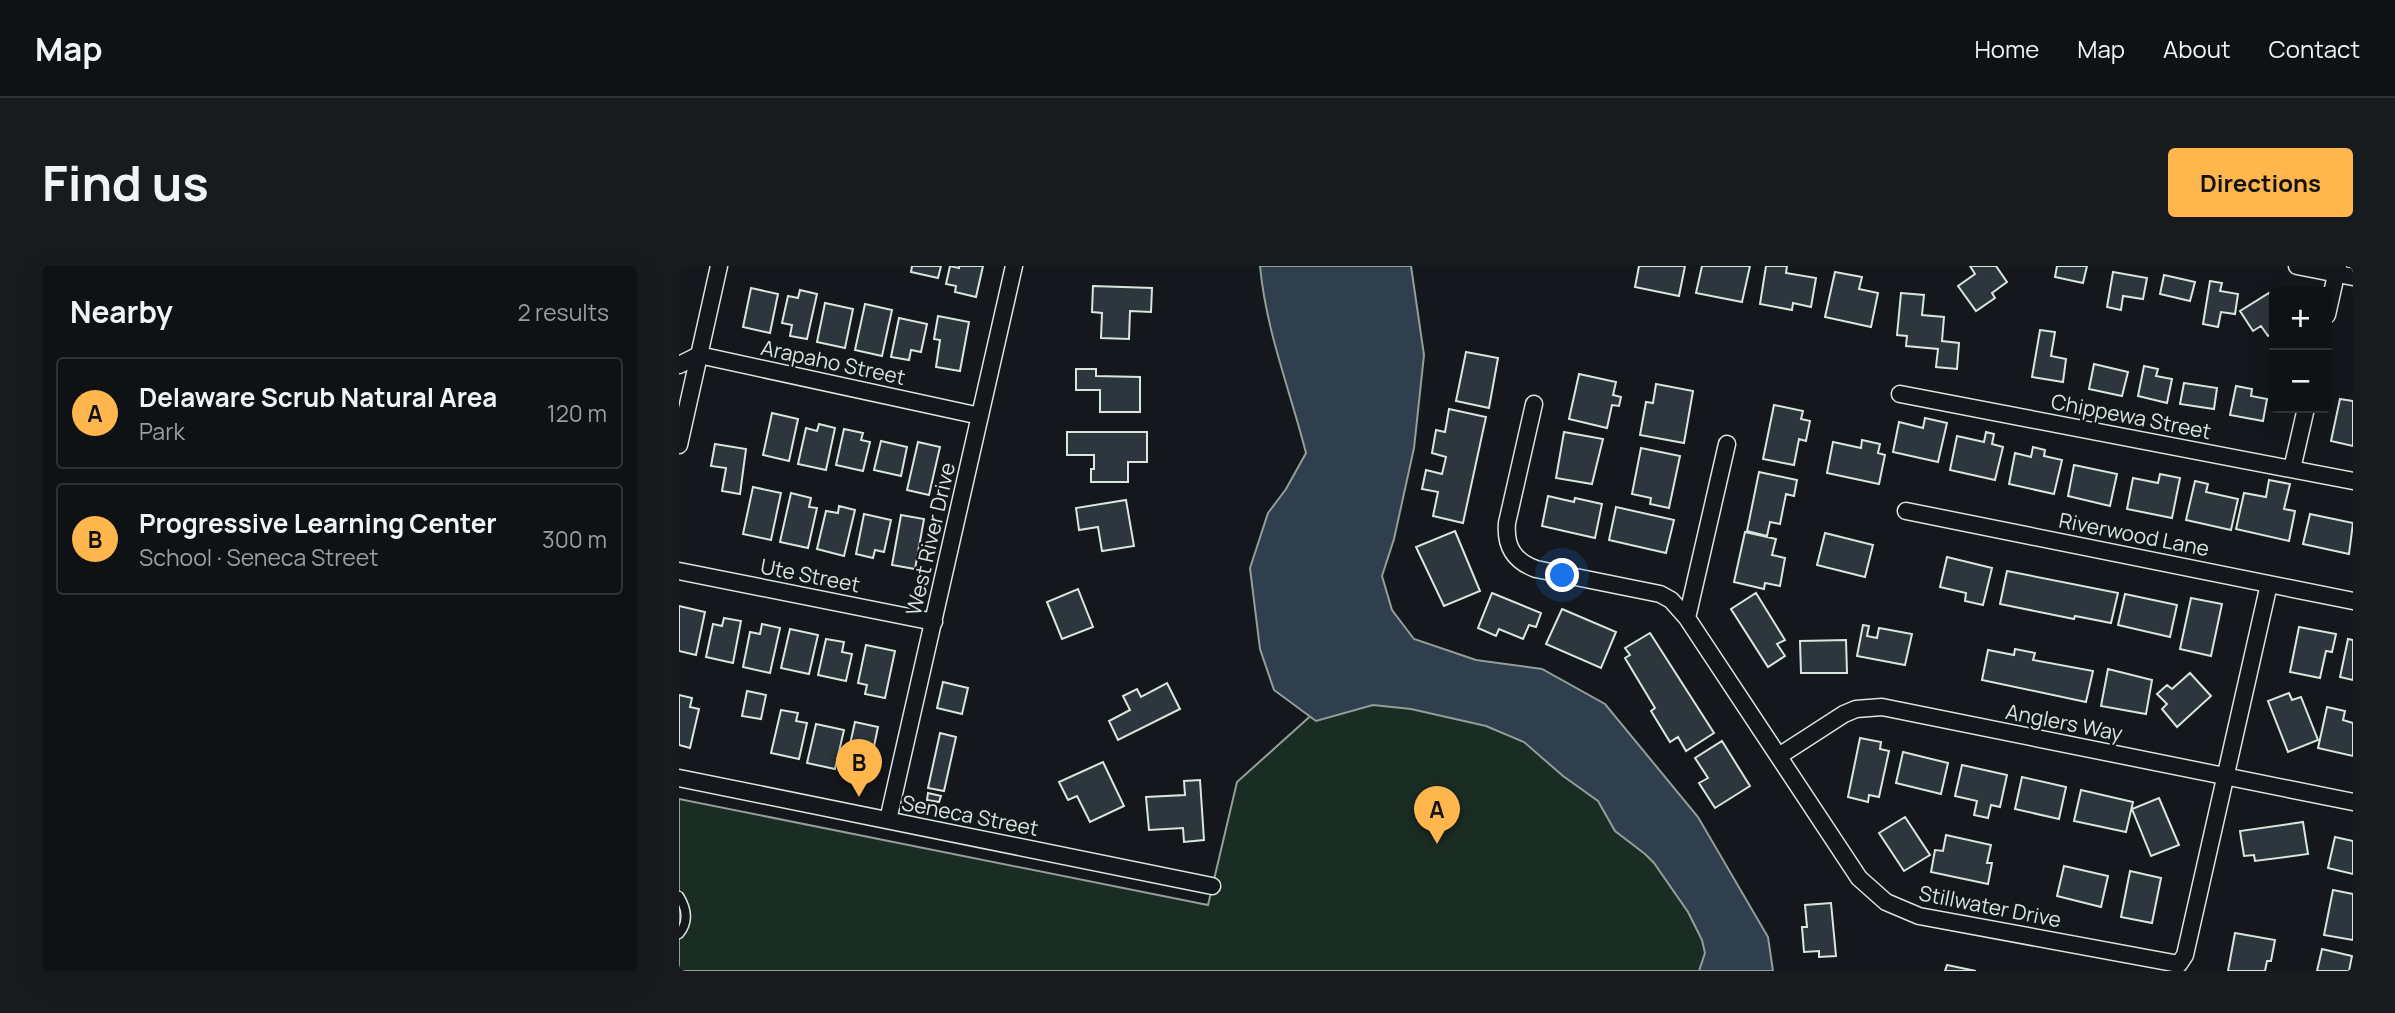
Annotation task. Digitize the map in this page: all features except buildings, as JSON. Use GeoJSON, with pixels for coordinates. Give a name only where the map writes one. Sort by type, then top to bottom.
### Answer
{"type":"FeatureCollection","features":[{"type":"Feature","properties":{"kind":"street"},"geometry":{"type":"LineString","coordinates":[[679,445],[719,266]]}},
{"type":"Feature","properties":{"kind":"street","name":"West River Drive"},"geometry":{"type":"LineString","coordinates":[[888,820],[1014,266]]}},
{"type":"Feature","properties":{"kind":"street"},"geometry":{"type":"LineString","coordinates":[[2297,266],[2337,270],[2353,277]]}},
{"type":"Feature","properties":{"kind":"street"},"geometry":{"type":"LineString","coordinates":[[2332,292],[2337,270]]}},
{"type":"Feature","properties":{"kind":"street"},"geometry":{"type":"LineString","coordinates":[[679,365],[699,355]]}},
{"type":"Feature","properties":{"kind":"street","name":"Arapaho Street"},"geometry":{"type":"LineString","coordinates":[[699,355],[980,416]]}},
{"type":"Feature","properties":{"kind":"street","name":"Chippewa Street"},"geometry":{"type":"LineString","coordinates":[[1900,394],[2353,481]]}},
{"type":"Feature","properties":{"kind":"street","name":"Stillwater Drive"},"geometry":{"type":"LineString","coordinates":[[1534,404],[1507,523],[1506,536],[1515,557],[1536,569],[1660,594],[1671,600],[1688,618],[1859,878],[1876,895],[1897,908],[1919,916],[2179,964],[2185,955],[2269,584]]}},
{"type":"Feature","properties":{"kind":"street"},"geometry":{"type":"LineString","coordinates":[[2292,469],[2305,413]]}},
{"type":"Feature","properties":{"kind":"street"},"geometry":{"type":"LineString","coordinates":[[1688,618],[1727,444]]}},
{"type":"Feature","properties":{"kind":"street","name":"Riverwood Lane"},"geometry":{"type":"LineString","coordinates":[[1906,510],[2353,601]]}},
{"type":"Feature","properties":{"kind":"street","name":"Ute Street"},"geometry":{"type":"LineString","coordinates":[[679,571],[934,622]]}},
{"type":"Feature","properties":{"kind":"street","name":"Anglers Way"},"geometry":{"type":"LineString","coordinates":[[1779,756],[1844,714],[1857,709],[1882,707],[2353,802]]}},
{"type":"Feature","properties":{"kind":"street","name":"Seneca Street"},"geometry":{"type":"LineString","coordinates":[[679,778],[1212,886]]}},
{"type":"Feature","properties":{"kind":"lane"},"geometry":{"type":"LineString","coordinates":[[679,896],[687,918],[679,934]]}},
{"type":"Feature","properties":{"kind":"green space"},"geometry":{"type":"Polygon","coordinates":[[[1415,700],[1522,724],[1620,812],[1755,971],[679,971],[679,799],[1208,905],[1237,782],[1326,702],[1415,700]]]}},
{"type":"Feature","properties":{"kind":"water"},"geometry":{"type":"Polygon","coordinates":[[[1260,266],[1411,266],[1424,355],[1414,448],[1394,539],[1382,576],[1392,610],[1414,639],[1476,660],[1542,669],[1605,704],[1698,817],[1768,937],[1773,971],[1699,971],[1705,953],[1702,940],[1688,912],[1654,863],[1615,831],[1598,801],[1563,776],[1524,742],[1486,726],[1411,709],[1373,705],[1316,721],[1274,690],[1260,649],[1250,568],[1268,513],[1286,489],[1306,453],[1267,314],[1260,266]]]}},
{"type":"Feature","properties":{"kind":"place","name":"Progressive Learning Center"},"geometry":{"type":"Point","coordinates":[859,797]}},
{"type":"Feature","properties":{"kind":"place","name":"Delaware Scrub Natural Area"},"geometry":{"type":"Point","coordinates":[1437,844]}}]}
